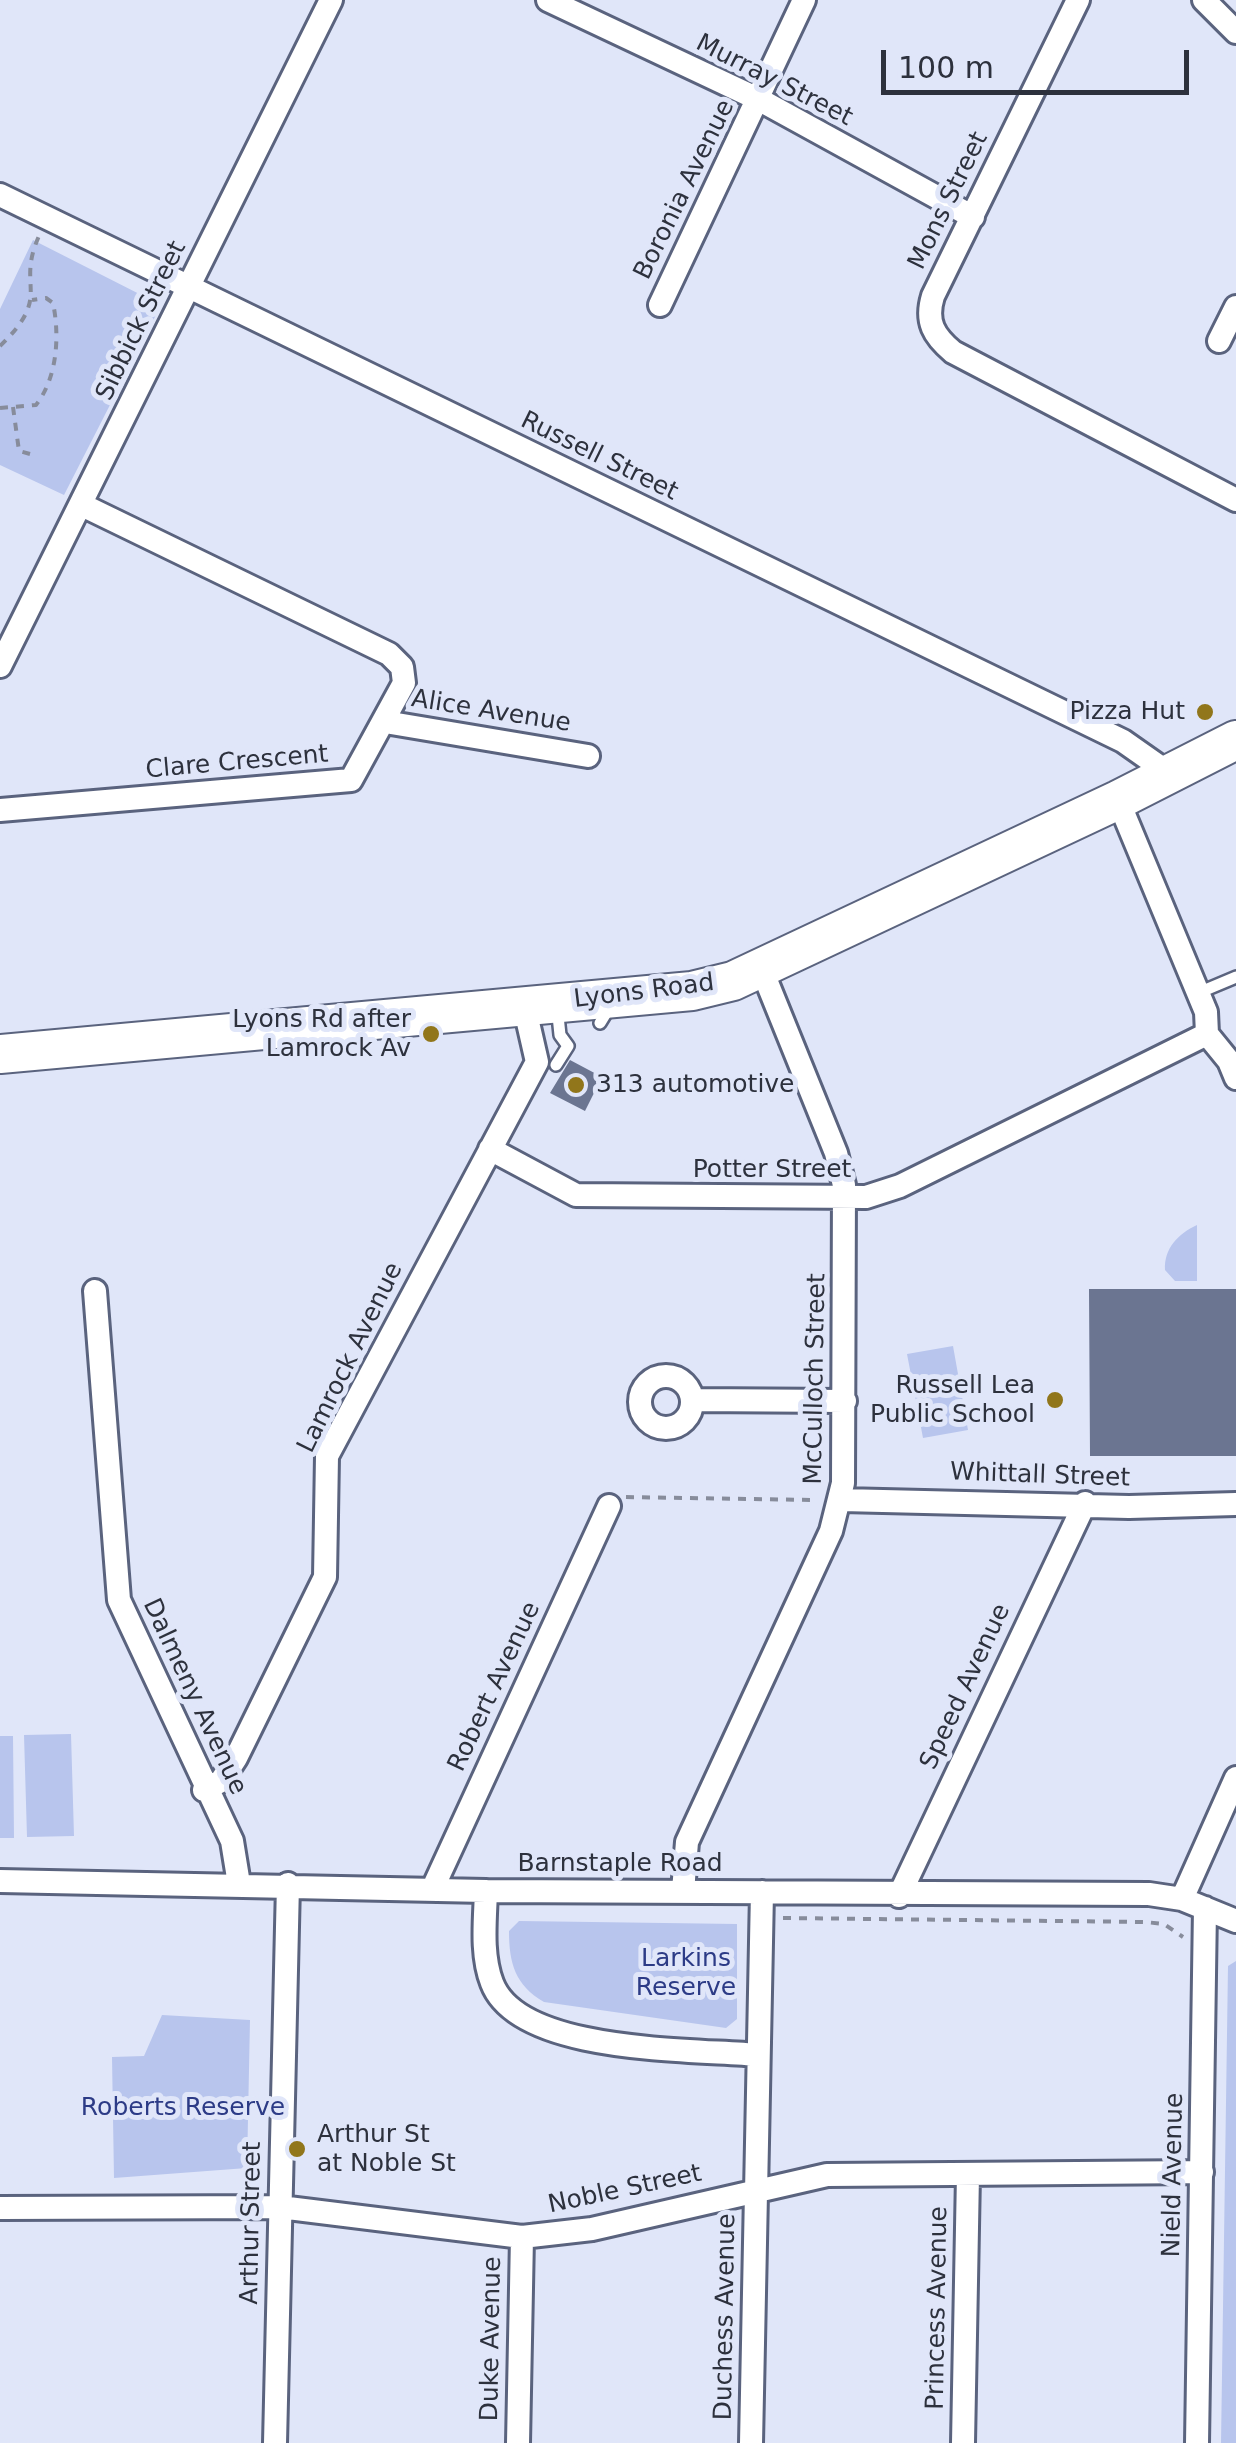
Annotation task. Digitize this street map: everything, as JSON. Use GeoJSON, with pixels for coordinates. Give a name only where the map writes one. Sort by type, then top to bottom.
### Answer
{"type":"FeatureCollection","features":[{"type":"Feature","properties":{"kind":"main road","name":"Lyons Road"},"geometry":{"type":"LineString","coordinates":[[0,1054],[540,1004],[608,1010],[692,991],[762,970],[1236,740]]}},
{"type":"Feature","properties":{"kind":"street","name":"Sibbick Street"},"geometry":{"type":"LineString","coordinates":[[0,666],[331,0]]}},
{"type":"Feature","properties":{"kind":"street","name":"Murray Street"},"geometry":{"type":"LineString","coordinates":[[548,0],[760,100],[973,217]]}},
{"type":"Feature","properties":{"kind":"street","name":"Boronia Avenue"},"geometry":{"type":"LineString","coordinates":[[660,305],[804,0]]}},
{"type":"Feature","properties":{"kind":"street","name":"Mons Street"},"geometry":{"type":"LineString","coordinates":[[1078,0],[932,296],[930,323],[938,339],[953,352],[1236,500]]}},
{"type":"Feature","properties":{"kind":"street"},"geometry":{"type":"LineString","coordinates":[[1204,0],[1236,32]]}},
{"type":"Feature","properties":{"kind":"street","name":"Russell Street"},"geometry":{"type":"LineString","coordinates":[[0,194],[1123,741],[1170,774]]}},
{"type":"Feature","properties":{"kind":"street"},"geometry":{"type":"LineString","coordinates":[[1219,342],[1236,307]]}},
{"type":"Feature","properties":{"kind":"street","name":"Clare Crescent"},"geometry":{"type":"LineString","coordinates":[[0,810],[351,780],[404,683],[402,667],[389,654],[82,506]]}},
{"type":"Feature","properties":{"kind":"street","name":"Alice Avenue"},"geometry":{"type":"LineString","coordinates":[[384,722],[588,756]]}},
{"type":"Feature","properties":{"kind":"street"},"geometry":{"type":"LineString","coordinates":[[1118,800],[1210,1022],[1207,1034],[1229,1061],[1236,1078]]}},
{"type":"Feature","properties":{"kind":"street","name":"McCulloch Street"},"geometry":{"type":"LineString","coordinates":[[684,1891],[687,1842],[697,1817],[842,1500],[846,1401],[844,1199],[836,1153],[762,970]]}},
{"type":"Feature","properties":{"kind":"street","name":"Lamrock Avenue"},"geometry":{"type":"LineString","coordinates":[[204,1790],[221,1781],[236,1758],[325,1576],[327,1456],[538,1062],[540,1004]]}},
{"type":"Feature","properties":{"kind":"street","name":"Potter Street"},"geometry":{"type":"LineString","coordinates":[[490,1149],[576,1195],[844,1199],[900,1186],[1207,1034]]}},
{"type":"Feature","properties":{"kind":"street","name":"Dalmeny Avenue"},"geometry":{"type":"LineString","coordinates":[[95,1291],[119,1600],[204,1790],[232,1841],[239,1884]]}},
{"type":"Feature","properties":{"kind":"street"},"geometry":{"type":"LineString","coordinates":[[692,1400],[846,1401]]}},
{"type":"Feature","properties":{"kind":"street","name":"Whittall Street"},"geometry":{"type":"LineString","coordinates":[[842,1500],[1236,1504]]}},
{"type":"Feature","properties":{"kind":"street","name":"Speed Avenue"},"geometry":{"type":"LineString","coordinates":[[899,1896],[1085,1503]]}},
{"type":"Feature","properties":{"kind":"street","name":"Robert Avenue"},"geometry":{"type":"LineString","coordinates":[[432,1890],[610,1506]]}},
{"type":"Feature","properties":{"kind":"street"},"geometry":{"type":"LineString","coordinates":[[1182,1899],[1236,1778]]}},
{"type":"Feature","properties":{"kind":"street","name":"Barnstaple Road"},"geometry":{"type":"LineString","coordinates":[[0,1880],[486,1891],[899,1896],[1149,1894],[1182,1899],[1236,1921]]}},
{"type":"Feature","properties":{"kind":"street","name":"Arthur Street"},"geometry":{"type":"LineString","coordinates":[[275,2443],[288,1884]]}},
{"type":"Feature","properties":{"kind":"street"},"geometry":{"type":"LineString","coordinates":[[486,1891],[485,1954],[492,1985],[508,2008],[531,2024],[597,2040],[758,2055]]}},
{"type":"Feature","properties":{"kind":"street","name":"Duchess Avenue"},"geometry":{"type":"LineString","coordinates":[[752,2443],[762,1892]]}},
{"type":"Feature","properties":{"kind":"street","name":"Nield Avenue"},"geometry":{"type":"LineString","coordinates":[[1198,2443],[1205,1908]]}},
{"type":"Feature","properties":{"kind":"street","name":"Noble Street"},"geometry":{"type":"LineString","coordinates":[[0,2208],[280,2207],[522,2237],[592,2229],[827,2176],[1202,2172]]}},
{"type":"Feature","properties":{"kind":"street","name":"Princess Avenue"},"geometry":{"type":"LineString","coordinates":[[964,2443],[968,2174]]}},
{"type":"Feature","properties":{"kind":"street","name":"Duke Avenue"},"geometry":{"type":"LineString","coordinates":[[518,2443],[522,2237]]}},
{"type":"Feature","properties":{"kind":"lane"},"geometry":{"type":"LineString","coordinates":[[1198,993],[1236,977]]}},
{"type":"Feature","properties":{"kind":"lane"},"geometry":{"type":"LineString","coordinates":[[540,1004],[568,1046],[556,1065]]}},
{"type":"Feature","properties":{"kind":"path"},"geometry":{"type":"LineString","coordinates":[[0,346],[26,320],[32,300],[34,247],[47,218]]}},
{"type":"Feature","properties":{"kind":"path"},"geometry":{"type":"LineString","coordinates":[[0,408],[36,406],[44,394],[57,345],[53,304],[46,298],[32,300]]}},
{"type":"Feature","properties":{"kind":"path"},"geometry":{"type":"LineString","coordinates":[[13,407],[19,451],[30,454]]}},
{"type":"Feature","properties":{"kind":"path"},"geometry":{"type":"LineString","coordinates":[[610,1506],[624,1497],[842,1500]]}},
{"type":"Feature","properties":{"kind":"path"},"geometry":{"type":"LineString","coordinates":[[761,1918],[1146,1922],[1164,1924],[1186,1940]]}},
{"type":"Feature","properties":{"kind":"green space"},"geometry":{"type":"Polygon","coordinates":[[[33,240],[161,305],[64,495],[0,465],[0,309],[33,240]]]}},
{"type":"Feature","properties":{"kind":"green space"},"geometry":{"type":"Polygon","coordinates":[[[1197,1225],[1197,1281],[1175,1281],[1165,1270],[1167,1255],[1178,1237],[1197,1225]]]}},
{"type":"Feature","properties":{"kind":"green space"},"geometry":{"type":"Polygon","coordinates":[[[953,1346],[968,1430],[923,1438],[907,1354],[953,1346]]]}},
{"type":"Feature","properties":{"kind":"green space"},"geometry":{"type":"Polygon","coordinates":[[[71,1734],[74,1836],[27,1837],[24,1735],[71,1734]]]}},
{"type":"Feature","properties":{"kind":"green space"},"geometry":{"type":"Polygon","coordinates":[[[0,1736],[13,1736],[14,1838],[0,1838],[0,1736]]]}},
{"type":"Feature","properties":{"kind":"green space","name":"Larkins Reserve"},"geometry":{"type":"Polygon","coordinates":[[[519,1921],[737,1924],[737,2019],[726,2028],[544,2002],[520,1981],[512,1963],[509,1931],[519,1921]]]}},
{"type":"Feature","properties":{"kind":"green space"},"geometry":{"type":"Polygon","coordinates":[[[1236,1961],[1236,2443],[1221,2443],[1228,1966],[1236,1961]]]}},
{"type":"Feature","properties":{"kind":"green space","name":"Roberts Reserve"},"geometry":{"type":"Polygon","coordinates":[[[162,2015],[250,2020],[247,2168],[114,2178],[112,2057],[144,2056],[162,2015]]]}},
{"type":"Feature","properties":{"kind":"building","name":"313 automotive"},"geometry":{"type":"Polygon","coordinates":[[[570,1060],[602,1077],[585,1111],[550,1093],[570,1060]]]}},
{"type":"Feature","properties":{"kind":"building"},"geometry":{"type":"Polygon","coordinates":[[[1089,1289],[1236,1289],[1236,1456],[1090,1456],[1089,1289]]]}},
{"type":"Feature","properties":{"kind":"place","name":"Pizza Hut"},"geometry":{"type":"Point","coordinates":[1205,712]}},
{"type":"Feature","properties":{"kind":"place","name":"Lyons Rd after Lamrock Av"},"geometry":{"type":"Point","coordinates":[431,1034]}},
{"type":"Feature","properties":{"kind":"place","name":"313 automotive"},"geometry":{"type":"Point","coordinates":[576,1085]}},
{"type":"Feature","properties":{"kind":"place","name":"Russell Lea Public School"},"geometry":{"type":"Point","coordinates":[1055,1400]}},
{"type":"Feature","properties":{"kind":"place","name":"Arthur St at Noble St"},"geometry":{"type":"Point","coordinates":[297,2149]}}]}
